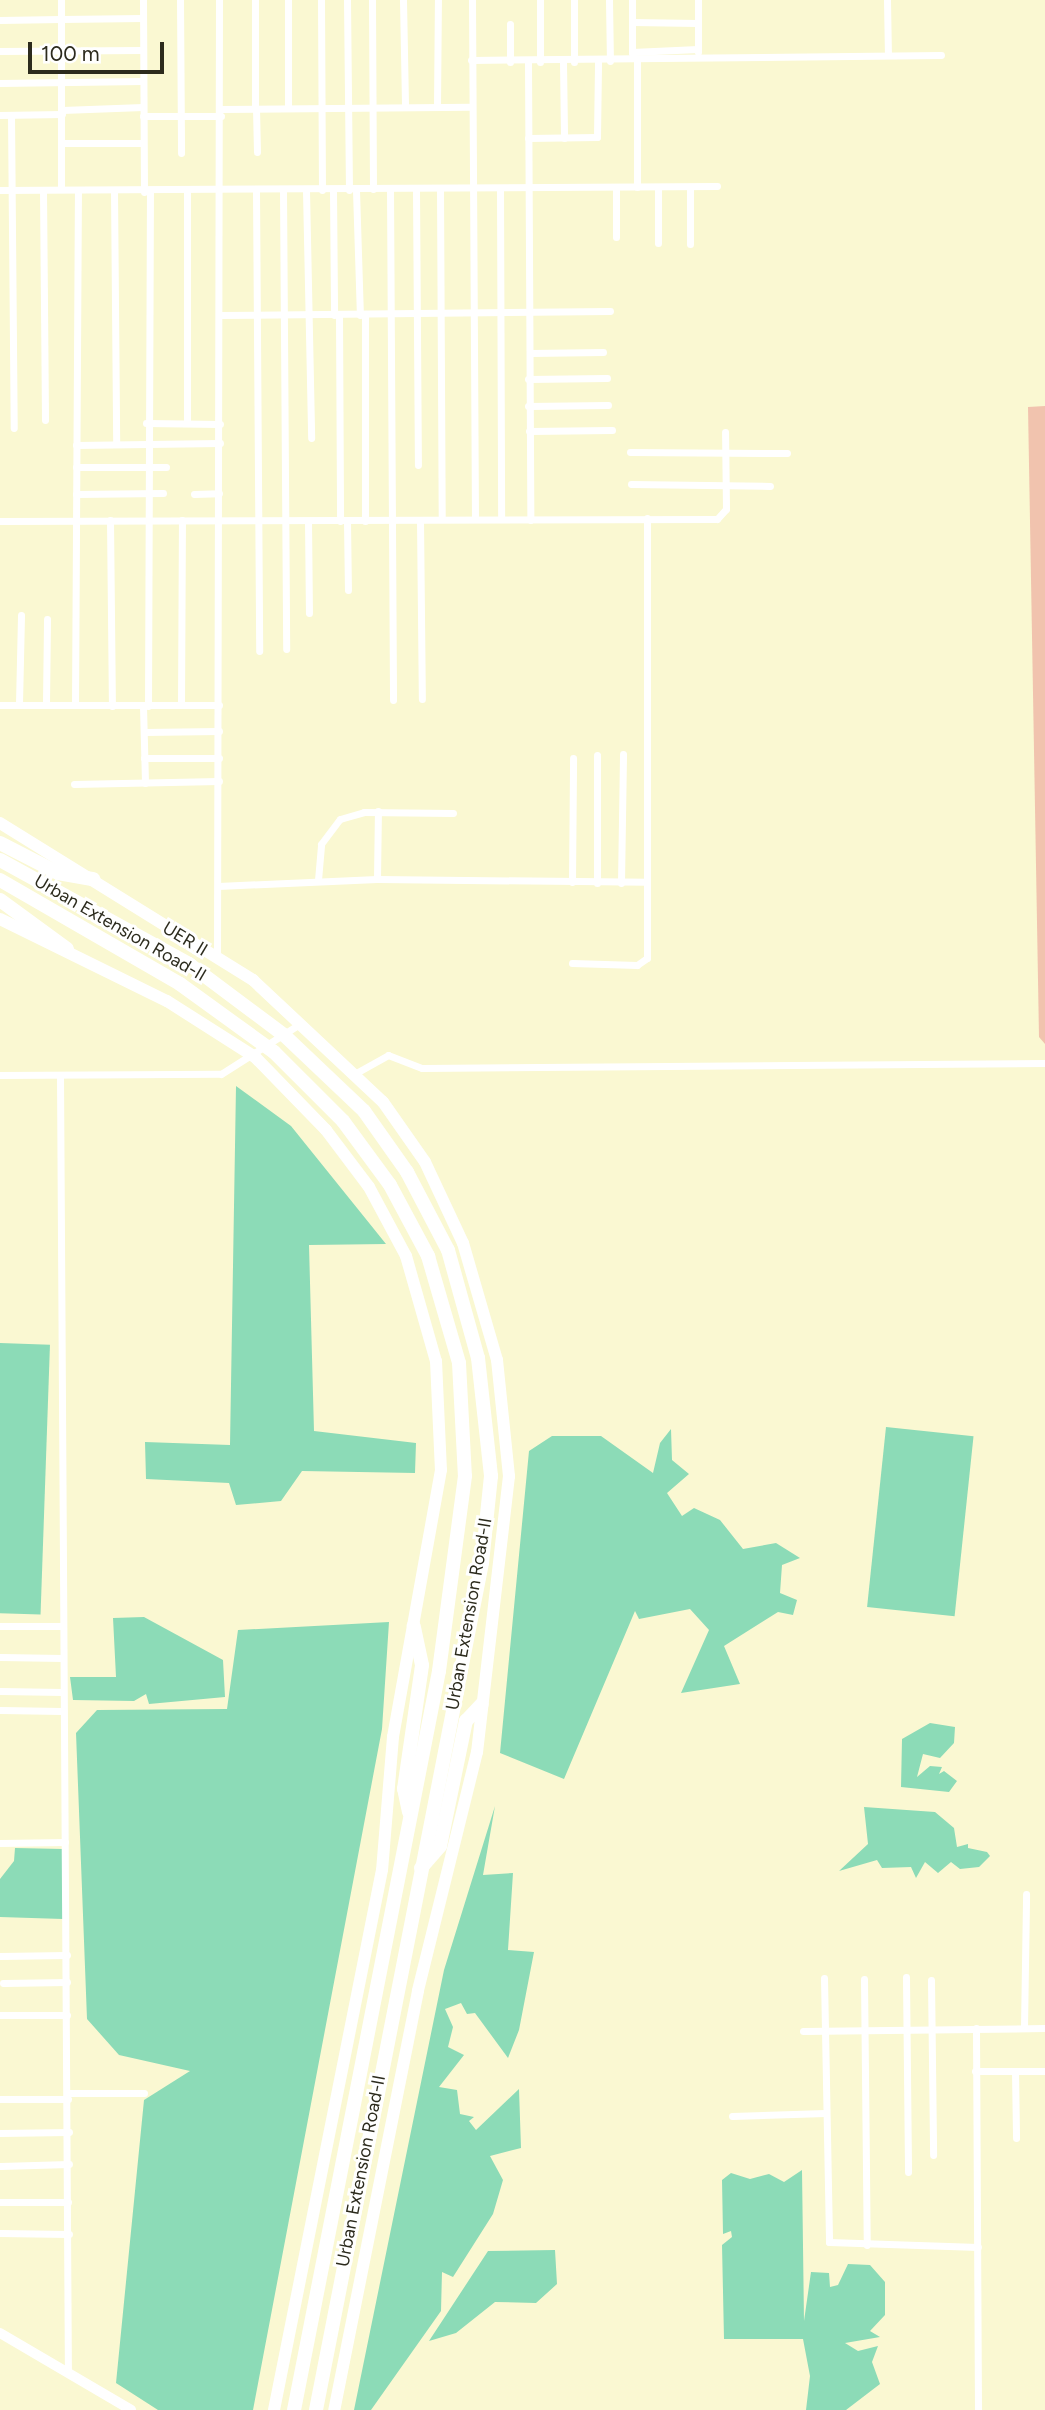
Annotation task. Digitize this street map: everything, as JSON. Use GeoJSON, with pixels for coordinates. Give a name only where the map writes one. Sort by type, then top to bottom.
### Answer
{"type":"FeatureCollection","features":[{"type":"Feature","properties":{"kind":"highway"},"geometry":{"type":"LineString","coordinates":[[0,844],[58,873],[93,879]]}},
{"type":"Feature","properties":{"kind":"highway","name":"Urban Extension Road-II"},"geometry":{"type":"LineString","coordinates":[[0,860],[189,964],[286,1037],[363,1111],[407,1172],[448,1250],[478,1359],[491,1476],[482,1563],[316,2410]]}},
{"type":"Feature","properties":{"kind":"highway","name":"Urban Extension Road-II"},"geometry":{"type":"LineString","coordinates":[[0,880],[180,984],[266,1047],[343,1121],[390,1185],[428,1256],[458,1363],[465,1476],[411,1820],[294,2410]]}},
{"type":"Feature","properties":{"kind":"highway"},"geometry":{"type":"LineString","coordinates":[[0,900],[67,949]]}},
{"type":"Feature","properties":{"kind":"highway"},"geometry":{"type":"LineString","coordinates":[[411,1820],[404,1790],[422,1665],[414,1626]]}},
{"type":"Feature","properties":{"kind":"highway"},"geometry":{"type":"LineString","coordinates":[[420,1870],[440,1846],[466,1721],[482,1704]]}},
{"type":"Feature","properties":{"kind":"main road","name":"UER II"},"geometry":{"type":"LineString","coordinates":[[0,823],[217,958],[301,1023],[356,1073],[430,1174],[463,1242],[497,1360],[509,1476],[477,1752],[418,1991],[334,2410]]}},
{"type":"Feature","properties":{"kind":"main road"},"geometry":{"type":"LineString","coordinates":[[0,919],[67,949],[255,1057],[326,1130],[369,1187],[406,1256],[436,1362],[442,1470],[393,1737],[382,1870],[274,2410]]}},
{"type":"Feature","properties":{"kind":"main road"},"geometry":{"type":"LineString","coordinates":[[0,2333],[131,2410]]}},
{"type":"Feature","properties":{"kind":"street"},"geometry":{"type":"LineString","coordinates":[[61,0],[61,189]]}},
{"type":"Feature","properties":{"kind":"street"},"geometry":{"type":"LineString","coordinates":[[143,0],[143,144],[147,192],[145,783]]}},
{"type":"Feature","properties":{"kind":"street"},"geometry":{"type":"LineString","coordinates":[[180,0],[181,153]]}},
{"type":"Feature","properties":{"kind":"street"},"geometry":{"type":"LineString","coordinates":[[217,958],[221,191],[219,0]]}},
{"type":"Feature","properties":{"kind":"street"},"geometry":{"type":"LineString","coordinates":[[255,0],[257,152]]}},
{"type":"Feature","properties":{"kind":"street"},"geometry":{"type":"LineString","coordinates":[[288,0],[288,108]]}},
{"type":"Feature","properties":{"kind":"street"},"geometry":{"type":"LineString","coordinates":[[321,0],[322,190]]}},
{"type":"Feature","properties":{"kind":"street"},"geometry":{"type":"LineString","coordinates":[[347,0],[348,108],[363,315],[365,521]]}},
{"type":"Feature","properties":{"kind":"street"},"geometry":{"type":"LineString","coordinates":[[372,0],[373,189]]}},
{"type":"Feature","properties":{"kind":"street"},"geometry":{"type":"LineString","coordinates":[[403,0],[405,107]]}},
{"type":"Feature","properties":{"kind":"street"},"geometry":{"type":"LineString","coordinates":[[437,107],[438,0]]}},
{"type":"Feature","properties":{"kind":"street"},"geometry":{"type":"LineString","coordinates":[[472,0],[470,107],[475,314],[475,519]]}},
{"type":"Feature","properties":{"kind":"street"},"geometry":{"type":"LineString","coordinates":[[540,0],[540,62]]}},
{"type":"Feature","properties":{"kind":"street"},"geometry":{"type":"LineString","coordinates":[[574,62],[575,0]]}},
{"type":"Feature","properties":{"kind":"street"},"geometry":{"type":"LineString","coordinates":[[609,0],[610,61]]}},
{"type":"Feature","properties":{"kind":"street"},"geometry":{"type":"LineString","coordinates":[[632,0],[637,187]]}},
{"type":"Feature","properties":{"kind":"street"},"geometry":{"type":"LineString","coordinates":[[698,0],[698,60]]}},
{"type":"Feature","properties":{"kind":"street"},"geometry":{"type":"LineString","coordinates":[[887,0],[888,55]]}},
{"type":"Feature","properties":{"kind":"street"},"geometry":{"type":"LineString","coordinates":[[0,20],[143,18]]}},
{"type":"Feature","properties":{"kind":"street"},"geometry":{"type":"LineString","coordinates":[[632,22],[698,23]]}},
{"type":"Feature","properties":{"kind":"street"},"geometry":{"type":"LineString","coordinates":[[510,24],[510,62]]}},
{"type":"Feature","properties":{"kind":"street"},"geometry":{"type":"LineString","coordinates":[[632,52],[698,49]]}},
{"type":"Feature","properties":{"kind":"street"},"geometry":{"type":"LineString","coordinates":[[0,51],[142,50]]}},
{"type":"Feature","properties":{"kind":"street"},"geometry":{"type":"LineString","coordinates":[[471,60],[574,62],[941,55]]}},
{"type":"Feature","properties":{"kind":"street"},"geometry":{"type":"LineString","coordinates":[[528,138],[598,135],[598,61]]}},
{"type":"Feature","properties":{"kind":"street"},"geometry":{"type":"LineString","coordinates":[[528,62],[530,520]]}},
{"type":"Feature","properties":{"kind":"street"},"geometry":{"type":"LineString","coordinates":[[563,62],[564,138]]}},
{"type":"Feature","properties":{"kind":"street"},"geometry":{"type":"LineString","coordinates":[[0,83],[143,81]]}},
{"type":"Feature","properties":{"kind":"street"},"geometry":{"type":"LineString","coordinates":[[0,115],[143,107]]}},
{"type":"Feature","properties":{"kind":"street"},"geometry":{"type":"LineString","coordinates":[[143,116],[180,116],[256,108],[470,107]]}},
{"type":"Feature","properties":{"kind":"street"},"geometry":{"type":"LineString","coordinates":[[11,115],[14,428]]}},
{"type":"Feature","properties":{"kind":"street"},"geometry":{"type":"LineString","coordinates":[[62,143],[143,144]]}},
{"type":"Feature","properties":{"kind":"street"},"geometry":{"type":"LineString","coordinates":[[0,190],[147,192],[717,186]]}},
{"type":"Feature","properties":{"kind":"street"},"geometry":{"type":"LineString","coordinates":[[616,187],[616,237]]}},
{"type":"Feature","properties":{"kind":"street"},"geometry":{"type":"LineString","coordinates":[[658,187],[658,243]]}},
{"type":"Feature","properties":{"kind":"street"},"geometry":{"type":"LineString","coordinates":[[690,187],[690,244]]}},
{"type":"Feature","properties":{"kind":"street"},"geometry":{"type":"LineString","coordinates":[[500,188],[501,519]]}},
{"type":"Feature","properties":{"kind":"street"},"geometry":{"type":"LineString","coordinates":[[390,189],[393,700]]}},
{"type":"Feature","properties":{"kind":"street"},"geometry":{"type":"LineString","coordinates":[[416,189],[418,465]]}},
{"type":"Feature","properties":{"kind":"street"},"geometry":{"type":"LineString","coordinates":[[440,189],[442,519]]}},
{"type":"Feature","properties":{"kind":"street"},"geometry":{"type":"LineString","coordinates":[[43,190],[45,420]]}},
{"type":"Feature","properties":{"kind":"street"},"geometry":{"type":"LineString","coordinates":[[75,705],[78,190]]}},
{"type":"Feature","properties":{"kind":"street"},"geometry":{"type":"LineString","coordinates":[[114,190],[116,444]]}},
{"type":"Feature","properties":{"kind":"street"},"geometry":{"type":"LineString","coordinates":[[256,190],[259,651]]}},
{"type":"Feature","properties":{"kind":"street"},"geometry":{"type":"LineString","coordinates":[[283,190],[286,649]]}},
{"type":"Feature","properties":{"kind":"street"},"geometry":{"type":"LineString","coordinates":[[306,190],[311,438]]}},
{"type":"Feature","properties":{"kind":"street"},"geometry":{"type":"LineString","coordinates":[[333,190],[343,521],[348,590]]}},
{"type":"Feature","properties":{"kind":"street"},"geometry":{"type":"LineString","coordinates":[[187,191],[187,423]]}},
{"type":"Feature","properties":{"kind":"street"},"geometry":{"type":"LineString","coordinates":[[220,314],[531,314],[610,311]]}},
{"type":"Feature","properties":{"kind":"street"},"geometry":{"type":"LineString","coordinates":[[530,353],[603,352]]}},
{"type":"Feature","properties":{"kind":"street"},"geometry":{"type":"LineString","coordinates":[[528,379],[607,378]]}},
{"type":"Feature","properties":{"kind":"street"},"geometry":{"type":"LineString","coordinates":[[528,406],[608,405]]}},
{"type":"Feature","properties":{"kind":"street"},"geometry":{"type":"LineString","coordinates":[[146,423],[220,424]]}},
{"type":"Feature","properties":{"kind":"street"},"geometry":{"type":"LineString","coordinates":[[529,431],[612,430]]}},
{"type":"Feature","properties":{"kind":"street"},"geometry":{"type":"LineString","coordinates":[[0,521],[286,522],[721,518],[726,485],[725,432]]}},
{"type":"Feature","properties":{"kind":"street"},"geometry":{"type":"LineString","coordinates":[[76,445],[220,443]]}},
{"type":"Feature","properties":{"kind":"street"},"geometry":{"type":"LineString","coordinates":[[630,452],[787,453]]}},
{"type":"Feature","properties":{"kind":"street"},"geometry":{"type":"LineString","coordinates":[[76,467],[166,467]]}},
{"type":"Feature","properties":{"kind":"street"},"geometry":{"type":"LineString","coordinates":[[631,484],[770,486]]}},
{"type":"Feature","properties":{"kind":"street"},"geometry":{"type":"LineString","coordinates":[[76,494],[163,493]]}},
{"type":"Feature","properties":{"kind":"street"},"geometry":{"type":"LineString","coordinates":[[194,494],[219,493]]}},
{"type":"Feature","properties":{"kind":"street"},"geometry":{"type":"LineString","coordinates":[[572,963],[645,962],[647,518]]}},
{"type":"Feature","properties":{"kind":"street"},"geometry":{"type":"LineString","coordinates":[[110,520],[112,706]]}},
{"type":"Feature","properties":{"kind":"street"},"geometry":{"type":"LineString","coordinates":[[181,705],[182,520]]}},
{"type":"Feature","properties":{"kind":"street"},"geometry":{"type":"LineString","coordinates":[[420,520],[422,699]]}},
{"type":"Feature","properties":{"kind":"street"},"geometry":{"type":"LineString","coordinates":[[308,521],[309,613]]}},
{"type":"Feature","properties":{"kind":"street"},"geometry":{"type":"LineString","coordinates":[[19,704],[21,615]]}},
{"type":"Feature","properties":{"kind":"street"},"geometry":{"type":"LineString","coordinates":[[46,704],[47,619]]}},
{"type":"Feature","properties":{"kind":"street"},"geometry":{"type":"LineString","coordinates":[[0,705],[219,705]]}},
{"type":"Feature","properties":{"kind":"street"},"geometry":{"type":"LineString","coordinates":[[144,732],[219,731]]}},
{"type":"Feature","properties":{"kind":"street"},"geometry":{"type":"LineString","coordinates":[[621,883],[623,754]]}},
{"type":"Feature","properties":{"kind":"street"},"geometry":{"type":"LineString","coordinates":[[597,755],[597,883]]}},
{"type":"Feature","properties":{"kind":"street"},"geometry":{"type":"LineString","coordinates":[[144,758],[219,758]]}},
{"type":"Feature","properties":{"kind":"street"},"geometry":{"type":"LineString","coordinates":[[572,882],[573,758]]}},
{"type":"Feature","properties":{"kind":"street"},"geometry":{"type":"LineString","coordinates":[[74,784],[219,781]]}},
{"type":"Feature","properties":{"kind":"street"},"geometry":{"type":"LineString","coordinates":[[377,879],[379,811]]}},
{"type":"Feature","properties":{"kind":"street"},"geometry":{"type":"LineString","coordinates":[[318,880],[321,844],[332,824],[379,811],[453,813]]}},
{"type":"Feature","properties":{"kind":"street"},"geometry":{"type":"LineString","coordinates":[[218,886],[377,879],[647,883]]}},
{"type":"Feature","properties":{"kind":"street"},"geometry":{"type":"LineString","coordinates":[[0,1075],[222,1074],[286,1037],[301,1023]]}},
{"type":"Feature","properties":{"kind":"street"},"geometry":{"type":"LineString","coordinates":[[356,1073],[388,1055],[422,1068],[474,1069],[1045,1063]]}},
{"type":"Feature","properties":{"kind":"street"},"geometry":{"type":"LineString","coordinates":[[60,1075],[62,1711],[69,2132],[68,2371]]}},
{"type":"Feature","properties":{"kind":"street"},"geometry":{"type":"LineString","coordinates":[[0,1626],[62,1626]]}},
{"type":"Feature","properties":{"kind":"street"},"geometry":{"type":"LineString","coordinates":[[0,1657],[63,1657]]}},
{"type":"Feature","properties":{"kind":"street"},"geometry":{"type":"LineString","coordinates":[[0,1691],[63,1692]]}},
{"type":"Feature","properties":{"kind":"street"},"geometry":{"type":"LineString","coordinates":[[0,1710],[62,1711]]}},
{"type":"Feature","properties":{"kind":"street"},"geometry":{"type":"LineString","coordinates":[[0,1843],[65,1842]]}},
{"type":"Feature","properties":{"kind":"street"},"geometry":{"type":"LineString","coordinates":[[1024,2028],[1026,1894]]}},
{"type":"Feature","properties":{"kind":"street"},"geometry":{"type":"LineString","coordinates":[[0,1955],[66,1955]]}},
{"type":"Feature","properties":{"kind":"street"},"geometry":{"type":"LineString","coordinates":[[824,1978],[826,2236],[834,2245],[978,2248]]}},
{"type":"Feature","properties":{"kind":"street"},"geometry":{"type":"LineString","coordinates":[[906,1978],[908,2172]]}},
{"type":"Feature","properties":{"kind":"street"},"geometry":{"type":"LineString","coordinates":[[864,1979],[867,2245]]}},
{"type":"Feature","properties":{"kind":"street"},"geometry":{"type":"LineString","coordinates":[[931,1980],[933,2155]]}},
{"type":"Feature","properties":{"kind":"street"},"geometry":{"type":"LineString","coordinates":[[3,1983],[67,1982]]}},
{"type":"Feature","properties":{"kind":"street"},"geometry":{"type":"LineString","coordinates":[[0,2015],[67,2015]]}},
{"type":"Feature","properties":{"kind":"street"},"geometry":{"type":"LineString","coordinates":[[976,2028],[978,2410]]}},
{"type":"Feature","properties":{"kind":"street"},"geometry":{"type":"LineString","coordinates":[[803,2031],[1045,2028]]}},
{"type":"Feature","properties":{"kind":"street"},"geometry":{"type":"LineString","coordinates":[[975,2071],[1045,2071]]}},
{"type":"Feature","properties":{"kind":"street"},"geometry":{"type":"LineString","coordinates":[[1015,2071],[1016,2137]]}},
{"type":"Feature","properties":{"kind":"street"},"geometry":{"type":"LineString","coordinates":[[0,2099],[144,2093]]}},
{"type":"Feature","properties":{"kind":"street"},"geometry":{"type":"LineString","coordinates":[[732,2116],[826,2113]]}},
{"type":"Feature","properties":{"kind":"street"},"geometry":{"type":"LineString","coordinates":[[0,2133],[69,2132]]}},
{"type":"Feature","properties":{"kind":"street"},"geometry":{"type":"LineString","coordinates":[[0,2166],[68,2164]]}},
{"type":"Feature","properties":{"kind":"street"},"geometry":{"type":"LineString","coordinates":[[0,2202],[68,2202]]}},
{"type":"Feature","properties":{"kind":"street"},"geometry":{"type":"LineString","coordinates":[[0,2233],[69,2234]]}},
{"type":"Feature","properties":{"kind":"shaded area"},"geometry":{"type":"Polygon","coordinates":[[[1045,406],[1045,1044],[1039,1037],[1028,407],[1045,406]]]}},
{"type":"Feature","properties":{"kind":"shaded area"},"geometry":{"type":"Polygon","coordinates":[[[236,1086],[291,1126],[386,1244],[309,1245],[314,1431],[416,1443],[415,1473],[302,1471],[281,1501],[236,1505],[229,1483],[146,1479],[145,1442],[230,1445],[236,1086]]]}},
{"type":"Feature","properties":{"kind":"shaded area"},"geometry":{"type":"Polygon","coordinates":[[[0,1343],[50,1345],[41,1615],[0,1613],[0,1343]]]}},
{"type":"Feature","properties":{"kind":"shaded area"},"geometry":{"type":"Polygon","coordinates":[[[886,1427],[974,1436],[955,1616],[867,1607],[886,1427]]]}},
{"type":"Feature","properties":{"kind":"shaded area"},"geometry":{"type":"Polygon","coordinates":[[[671,1429],[672,1460],[689,1474],[667,1493],[682,1516],[694,1508],[720,1520],[743,1549],[776,1543],[800,1558],[782,1565],[780,1593],[797,1600],[793,1615],[778,1612],[724,1646],[740,1684],[681,1693],[709,1630],[690,1609],[639,1619],[635,1611],[564,1779],[500,1753],[529,1451],[552,1436],[601,1436],[653,1473],[660,1443],[671,1429]]]}},
{"type":"Feature","properties":{"kind":"shaded area"},"geometry":{"type":"Polygon","coordinates":[[[144,1617],[223,1660],[225,1697],[149,1704],[146,1694],[134,1701],[73,1700],[70,1677],[116,1677],[113,1618],[144,1617]]]}},
{"type":"Feature","properties":{"kind":"shaded area"},"geometry":{"type":"Polygon","coordinates":[[[389,1622],[382,1729],[253,2410],[158,2410],[116,2383],[144,2100],[190,2071],[119,2055],[87,2019],[76,1733],[97,1710],[227,1709],[238,1630],[389,1622]]]}},
{"type":"Feature","properties":{"kind":"shaded area"},"geometry":{"type":"Polygon","coordinates":[[[930,1723],[955,1727],[954,1743],[940,1758],[923,1754],[917,1777],[930,1766],[942,1767],[939,1774],[944,1771],[957,1781],[949,1792],[901,1787],[902,1739],[930,1723]]]}},
{"type":"Feature","properties":{"kind":"shaded area"},"geometry":{"type":"Polygon","coordinates":[[[495,1806],[483,1875],[513,1873],[508,1950],[534,1952],[519,2030],[508,2058],[475,2013],[467,2014],[461,2003],[445,2009],[453,2027],[448,2047],[464,2055],[439,2087],[457,2090],[460,2114],[474,2117],[469,2121],[476,2130],[519,2089],[521,2148],[490,2156],[503,2180],[493,2214],[453,2277],[442,2272],[441,2311],[371,2410],[354,2410],[444,1970],[495,1806]]]}},
{"type":"Feature","properties":{"kind":"shaded area"},"geometry":{"type":"Polygon","coordinates":[[[864,1807],[935,1812],[954,1828],[957,1847],[968,1844],[968,1848],[987,1852],[990,1856],[979,1867],[960,1869],[951,1862],[938,1873],[925,1862],[916,1878],[911,1867],[882,1868],[877,1860],[839,1871],[868,1844],[864,1807]]]}},
{"type":"Feature","properties":{"kind":"shaded area"},"geometry":{"type":"Polygon","coordinates":[[[15,1848],[63,1849],[63,1919],[0,1917],[0,1879],[14,1861],[15,1848]]]}},
{"type":"Feature","properties":{"kind":"shaded area"},"geometry":{"type":"Polygon","coordinates":[[[802,2170],[804,2321],[811,2272],[829,2273],[830,2287],[838,2285],[848,2264],[870,2265],[885,2282],[885,2315],[870,2331],[880,2337],[845,2343],[858,2351],[878,2346],[872,2362],[880,2384],[846,2410],[806,2410],[810,2376],[803,2339],[724,2339],[722,2245],[732,2237],[731,2231],[723,2234],[722,2180],[731,2173],[750,2179],[769,2174],[784,2182],[802,2170]]]}},
{"type":"Feature","properties":{"kind":"shaded area"},"geometry":{"type":"Polygon","coordinates":[[[555,2250],[557,2284],[536,2303],[495,2302],[456,2333],[429,2341],[488,2251],[555,2250]]]}}]}
